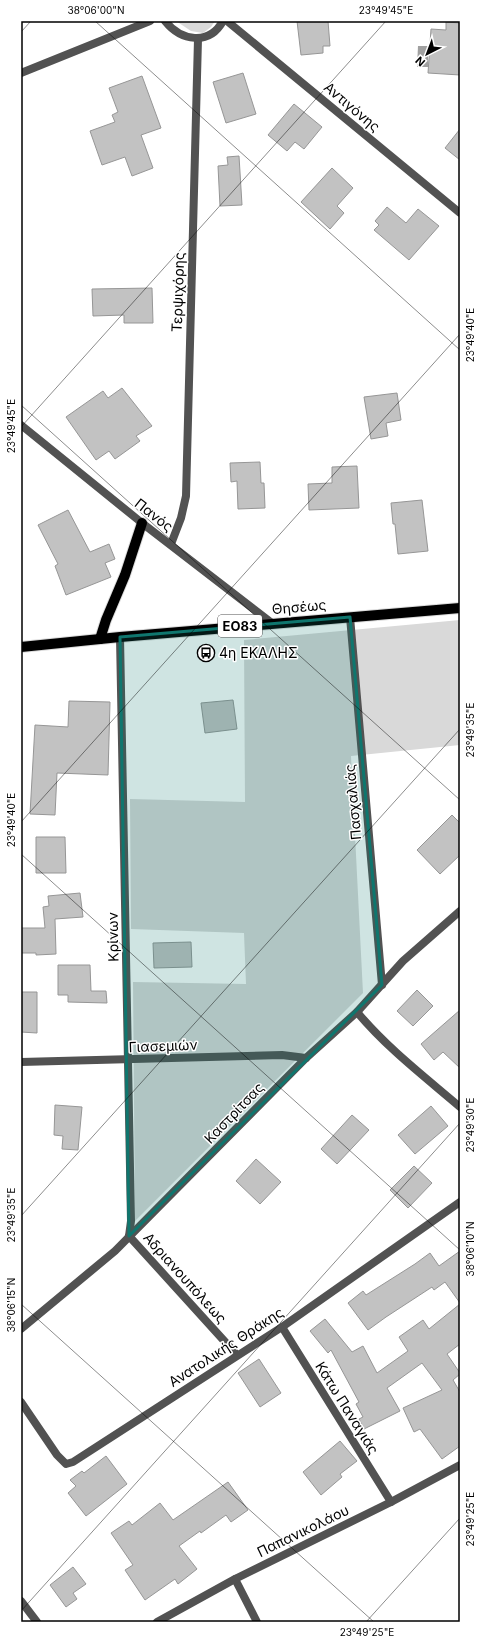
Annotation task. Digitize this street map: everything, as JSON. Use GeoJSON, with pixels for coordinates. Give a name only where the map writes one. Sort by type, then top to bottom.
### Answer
{"type":"FeatureCollection","features":[{"type":"Feature","properties":{"kind":"main road"},"geometry":{"type":"LineString","coordinates":[[100,640],[106,620],[128,568],[142,523]]}},
{"type":"Feature","properties":{"kind":"main road","name":"Θησέως"},"geometry":{"type":"LineString","coordinates":[[21,647],[120,637],[460,608]]}},
{"type":"Feature","properties":{"kind":"street"},"geometry":{"type":"LineString","coordinates":[[21,73],[150,21]]}},
{"type":"Feature","properties":{"kind":"street"},"geometry":{"type":"LineString","coordinates":[[165,21],[182,34],[198,39],[214,33],[223,21]]}},
{"type":"Feature","properties":{"kind":"street","name":"Αντιγόνης"},"geometry":{"type":"LineString","coordinates":[[227,21],[460,213]]}},
{"type":"Feature","properties":{"kind":"street","name":"Τερψιχόρης"},"geometry":{"type":"LineString","coordinates":[[171,544],[181,518],[186,496],[198,39]]}},
{"type":"Feature","properties":{"kind":"street","name":"Πανός"},"geometry":{"type":"LineString","coordinates":[[21,425],[142,523],[273,624]]}},
{"type":"Feature","properties":{"kind":"street","name":"Πασχαλιάς"},"geometry":{"type":"LineString","coordinates":[[350,617],[382,985]]}},
{"type":"Feature","properties":{"kind":"street","name":"Κρίνων"},"geometry":{"type":"LineString","coordinates":[[120,637],[131,1221],[129,1236]]}},
{"type":"Feature","properties":{"kind":"street","name":"Καστρίτσας"},"geometry":{"type":"LineString","coordinates":[[21,1329],[97,1266],[129,1236],[306,1058],[358,1012],[403,961],[460,911]]}},
{"type":"Feature","properties":{"kind":"street"},"geometry":{"type":"LineString","coordinates":[[358,1012],[389,1046],[460,1107]]}},
{"type":"Feature","properties":{"kind":"street","name":"Γιασεμιών"},"geometry":{"type":"LineString","coordinates":[[21,1062],[282,1055],[306,1058]]}},
{"type":"Feature","properties":{"kind":"street","name":"Ανατολικής Θράκης"},"geometry":{"type":"LineString","coordinates":[[21,1402],[57,1456],[66,1464],[73,1462],[236,1355],[282,1327],[460,1202]]}},
{"type":"Feature","properties":{"kind":"street","name":"Αδριανουπόλεως"},"geometry":{"type":"LineString","coordinates":[[129,1236],[236,1355]]}},
{"type":"Feature","properties":{"kind":"street","name":"Κάτω Παναγιάς"},"geometry":{"type":"LineString","coordinates":[[282,1327],[391,1502]]}},
{"type":"Feature","properties":{"kind":"street","name":"Παπανικολάου"},"geometry":{"type":"LineString","coordinates":[[157,1622],[235,1579],[391,1502],[460,1465]]}},
{"type":"Feature","properties":{"kind":"street"},"geometry":{"type":"LineString","coordinates":[[235,1579],[257,1622]]}},
{"type":"Feature","properties":{"kind":"street"},"geometry":{"type":"LineString","coordinates":[[21,1601],[37,1622]]}},
{"type":"Feature","properties":{"kind":"highlighted area"},"geometry":{"type":"Polygon","coordinates":[[[350,617],[382,985],[129,1236],[120,637],[350,617]]]}},
{"type":"Feature","properties":{"kind":"shaded area"},"geometry":{"type":"Polygon","coordinates":[[[176,21],[215,21],[211,27],[203,33],[191,31],[176,21]]]}},
{"type":"Feature","properties":{"kind":"shaded area"},"geometry":{"type":"Polygon","coordinates":[[[418,46],[428,46],[428,67],[417,67],[418,46]]]}},
{"type":"Feature","properties":{"kind":"shaded area"},"geometry":{"type":"Polygon","coordinates":[[[460,620],[460,745],[351,756],[363,993],[135,1221],[133,982],[246,984],[244,933],[131,929],[130,799],[245,802],[244,640],[460,620]]]}},
{"type":"Feature","properties":{"kind":"building"},"geometry":{"type":"Polygon","coordinates":[[[297,21],[328,21],[330,46],[323,46],[323,53],[301,55],[297,21]]]}},
{"type":"Feature","properties":{"kind":"building"},"geometry":{"type":"Polygon","coordinates":[[[446,22],[460,23],[460,75],[428,73],[431,29],[446,30],[446,22]]]}},
{"type":"Feature","properties":{"kind":"building"},"geometry":{"type":"Polygon","coordinates":[[[243,73],[256,114],[226,123],[213,82],[243,73]]]}},
{"type":"Feature","properties":{"kind":"building"},"geometry":{"type":"Polygon","coordinates":[[[142,76],[161,128],[141,135],[153,168],[132,176],[125,157],[102,165],[90,131],[115,122],[112,115],[118,112],[109,88],[142,76]]]}},
{"type":"Feature","properties":{"kind":"building"},"geometry":{"type":"Polygon","coordinates":[[[294,104],[322,127],[304,149],[295,142],[287,151],[268,135],[294,104]]]}},
{"type":"Feature","properties":{"kind":"building"},"geometry":{"type":"Polygon","coordinates":[[[460,129],[460,160],[445,148],[460,129]]]}},
{"type":"Feature","properties":{"kind":"building"},"geometry":{"type":"Polygon","coordinates":[[[239,156],[242,205],[220,206],[218,166],[228,165],[227,157],[239,156]]]}},
{"type":"Feature","properties":{"kind":"building"},"geometry":{"type":"Polygon","coordinates":[[[332,168],[353,188],[337,206],[344,213],[330,229],[301,202],[332,168]]]}},
{"type":"Feature","properties":{"kind":"building"},"geometry":{"type":"Polygon","coordinates":[[[387,207],[406,223],[418,209],[439,226],[409,260],[374,230],[379,225],[375,221],[387,207]]]}},
{"type":"Feature","properties":{"kind":"building"},"geometry":{"type":"Polygon","coordinates":[[[152,288],[153,323],[124,323],[124,315],[93,316],[92,289],[152,288]]]}},
{"type":"Feature","properties":{"kind":"building"},"geometry":{"type":"Polygon","coordinates":[[[122,388],[152,426],[136,436],[140,441],[115,459],[109,451],[96,460],[66,417],[103,391],[108,398],[122,388]]]}},
{"type":"Feature","properties":{"kind":"building"},"geometry":{"type":"Polygon","coordinates":[[[397,393],[401,420],[386,423],[388,436],[371,439],[364,397],[397,393]]]}},
{"type":"Feature","properties":{"kind":"building"},"geometry":{"type":"Polygon","coordinates":[[[260,462],[261,483],[264,483],[265,508],[238,509],[237,481],[231,482],[230,463],[260,462]]]}},
{"type":"Feature","properties":{"kind":"building"},"geometry":{"type":"Polygon","coordinates":[[[357,466],[359,508],[309,510],[308,484],[332,483],[332,467],[357,466]]]}},
{"type":"Feature","properties":{"kind":"building"},"geometry":{"type":"Polygon","coordinates":[[[422,500],[428,551],[398,554],[391,503],[422,500]]]}},
{"type":"Feature","properties":{"kind":"building"},"geometry":{"type":"Polygon","coordinates":[[[68,510],[90,552],[109,544],[115,559],[105,563],[111,577],[66,595],[55,566],[58,564],[38,525],[68,510]]]}},
{"type":"Feature","properties":{"kind":"building"},"geometry":{"type":"Polygon","coordinates":[[[233,700],[237,729],[205,733],[201,703],[233,700]]]}},
{"type":"Feature","properties":{"kind":"building"},"geometry":{"type":"Polygon","coordinates":[[[69,701],[110,702],[108,775],[57,773],[55,815],[30,814],[35,725],[68,727],[69,701]]]}},
{"type":"Feature","properties":{"kind":"building"},"geometry":{"type":"Polygon","coordinates":[[[452,815],[460,823],[460,855],[440,874],[417,850],[452,815]]]}},
{"type":"Feature","properties":{"kind":"building"},"geometry":{"type":"Polygon","coordinates":[[[36,837],[65,837],[66,873],[36,873],[36,837]]]}},
{"type":"Feature","properties":{"kind":"building"},"geometry":{"type":"Polygon","coordinates":[[[80,893],[83,917],[55,919],[56,954],[36,955],[36,953],[21,953],[21,928],[45,928],[43,907],[49,906],[48,896],[80,893]]]}},
{"type":"Feature","properties":{"kind":"building"},"geometry":{"type":"Polygon","coordinates":[[[191,942],[192,967],[154,968],[153,943],[191,942]]]}},
{"type":"Feature","properties":{"kind":"building"},"geometry":{"type":"Polygon","coordinates":[[[58,965],[90,965],[91,991],[106,991],[107,1003],[68,1002],[68,995],[58,995],[58,965]]]}},
{"type":"Feature","properties":{"kind":"building"},"geometry":{"type":"Polygon","coordinates":[[[417,990],[433,1006],[413,1026],[397,1011],[417,990]]]}},
{"type":"Feature","properties":{"kind":"building"},"geometry":{"type":"Polygon","coordinates":[[[21,992],[37,992],[37,1033],[21,1032],[21,992]]]}},
{"type":"Feature","properties":{"kind":"building"},"geometry":{"type":"Polygon","coordinates":[[[460,1010],[460,1068],[443,1052],[434,1060],[421,1044],[460,1010]]]}},
{"type":"Feature","properties":{"kind":"building"},"geometry":{"type":"Polygon","coordinates":[[[55,1105],[82,1107],[78,1150],[62,1149],[63,1136],[54,1135],[55,1105]]]}},
{"type":"Feature","properties":{"kind":"building"},"geometry":{"type":"Polygon","coordinates":[[[431,1106],[448,1126],[415,1154],[398,1135],[431,1106]]]}},
{"type":"Feature","properties":{"kind":"building"},"geometry":{"type":"Polygon","coordinates":[[[352,1115],[369,1130],[337,1164],[321,1149],[352,1115]]]}},
{"type":"Feature","properties":{"kind":"building"},"geometry":{"type":"Polygon","coordinates":[[[256,1159],[281,1182],[260,1204],[236,1181],[256,1159]]]}},
{"type":"Feature","properties":{"kind":"building"},"geometry":{"type":"Polygon","coordinates":[[[414,1166],[432,1183],[408,1208],[390,1190],[414,1166]]]}},
{"type":"Feature","properties":{"kind":"building"},"geometry":{"type":"Polygon","coordinates":[[[460,1251],[460,1303],[445,1282],[434,1290],[432,1287],[368,1330],[348,1303],[363,1291],[366,1295],[430,1253],[439,1266],[460,1251]]]}},
{"type":"Feature","properties":{"kind":"building"},"geometry":{"type":"Polygon","coordinates":[[[460,1304],[460,1344],[447,1354],[460,1373],[453,1380],[460,1392],[460,1446],[442,1459],[420,1429],[414,1432],[403,1408],[442,1390],[422,1363],[387,1388],[400,1411],[364,1429],[359,1419],[363,1417],[356,1404],[359,1402],[331,1350],[328,1353],[310,1331],[325,1319],[352,1352],[363,1346],[377,1373],[408,1351],[399,1337],[423,1320],[429,1329],[460,1304]]]}},
{"type":"Feature","properties":{"kind":"building"},"geometry":{"type":"Polygon","coordinates":[[[259,1359],[281,1393],[260,1407],[238,1373],[259,1359]]]}},
{"type":"Feature","properties":{"kind":"building"},"geometry":{"type":"Polygon","coordinates":[[[340,1441],[357,1461],[340,1474],[342,1477],[321,1495],[303,1472],[340,1441]]]}},
{"type":"Feature","properties":{"kind":"building"},"geometry":{"type":"Polygon","coordinates":[[[106,1456],[127,1484],[86,1516],[68,1493],[76,1486],[70,1480],[82,1471],[84,1473],[106,1456]]]}},
{"type":"Feature","properties":{"kind":"building"},"geometry":{"type":"Polygon","coordinates":[[[228,1482],[248,1510],[231,1522],[226,1515],[201,1533],[200,1531],[179,1546],[197,1569],[178,1584],[175,1579],[145,1600],[125,1570],[133,1565],[111,1533],[129,1521],[132,1525],[160,1503],[173,1520],[228,1482]]]}},
{"type":"Feature","properties":{"kind":"building"},"geometry":{"type":"Polygon","coordinates":[[[73,1567],[86,1584],[73,1593],[77,1599],[66,1607],[50,1585],[73,1567]]]}},
{"type":"Feature","properties":{"kind":"place","name":"4η ΕΚΑΛΗΣ"},"geometry":{"type":"Point","coordinates":[206,653]}}]}
